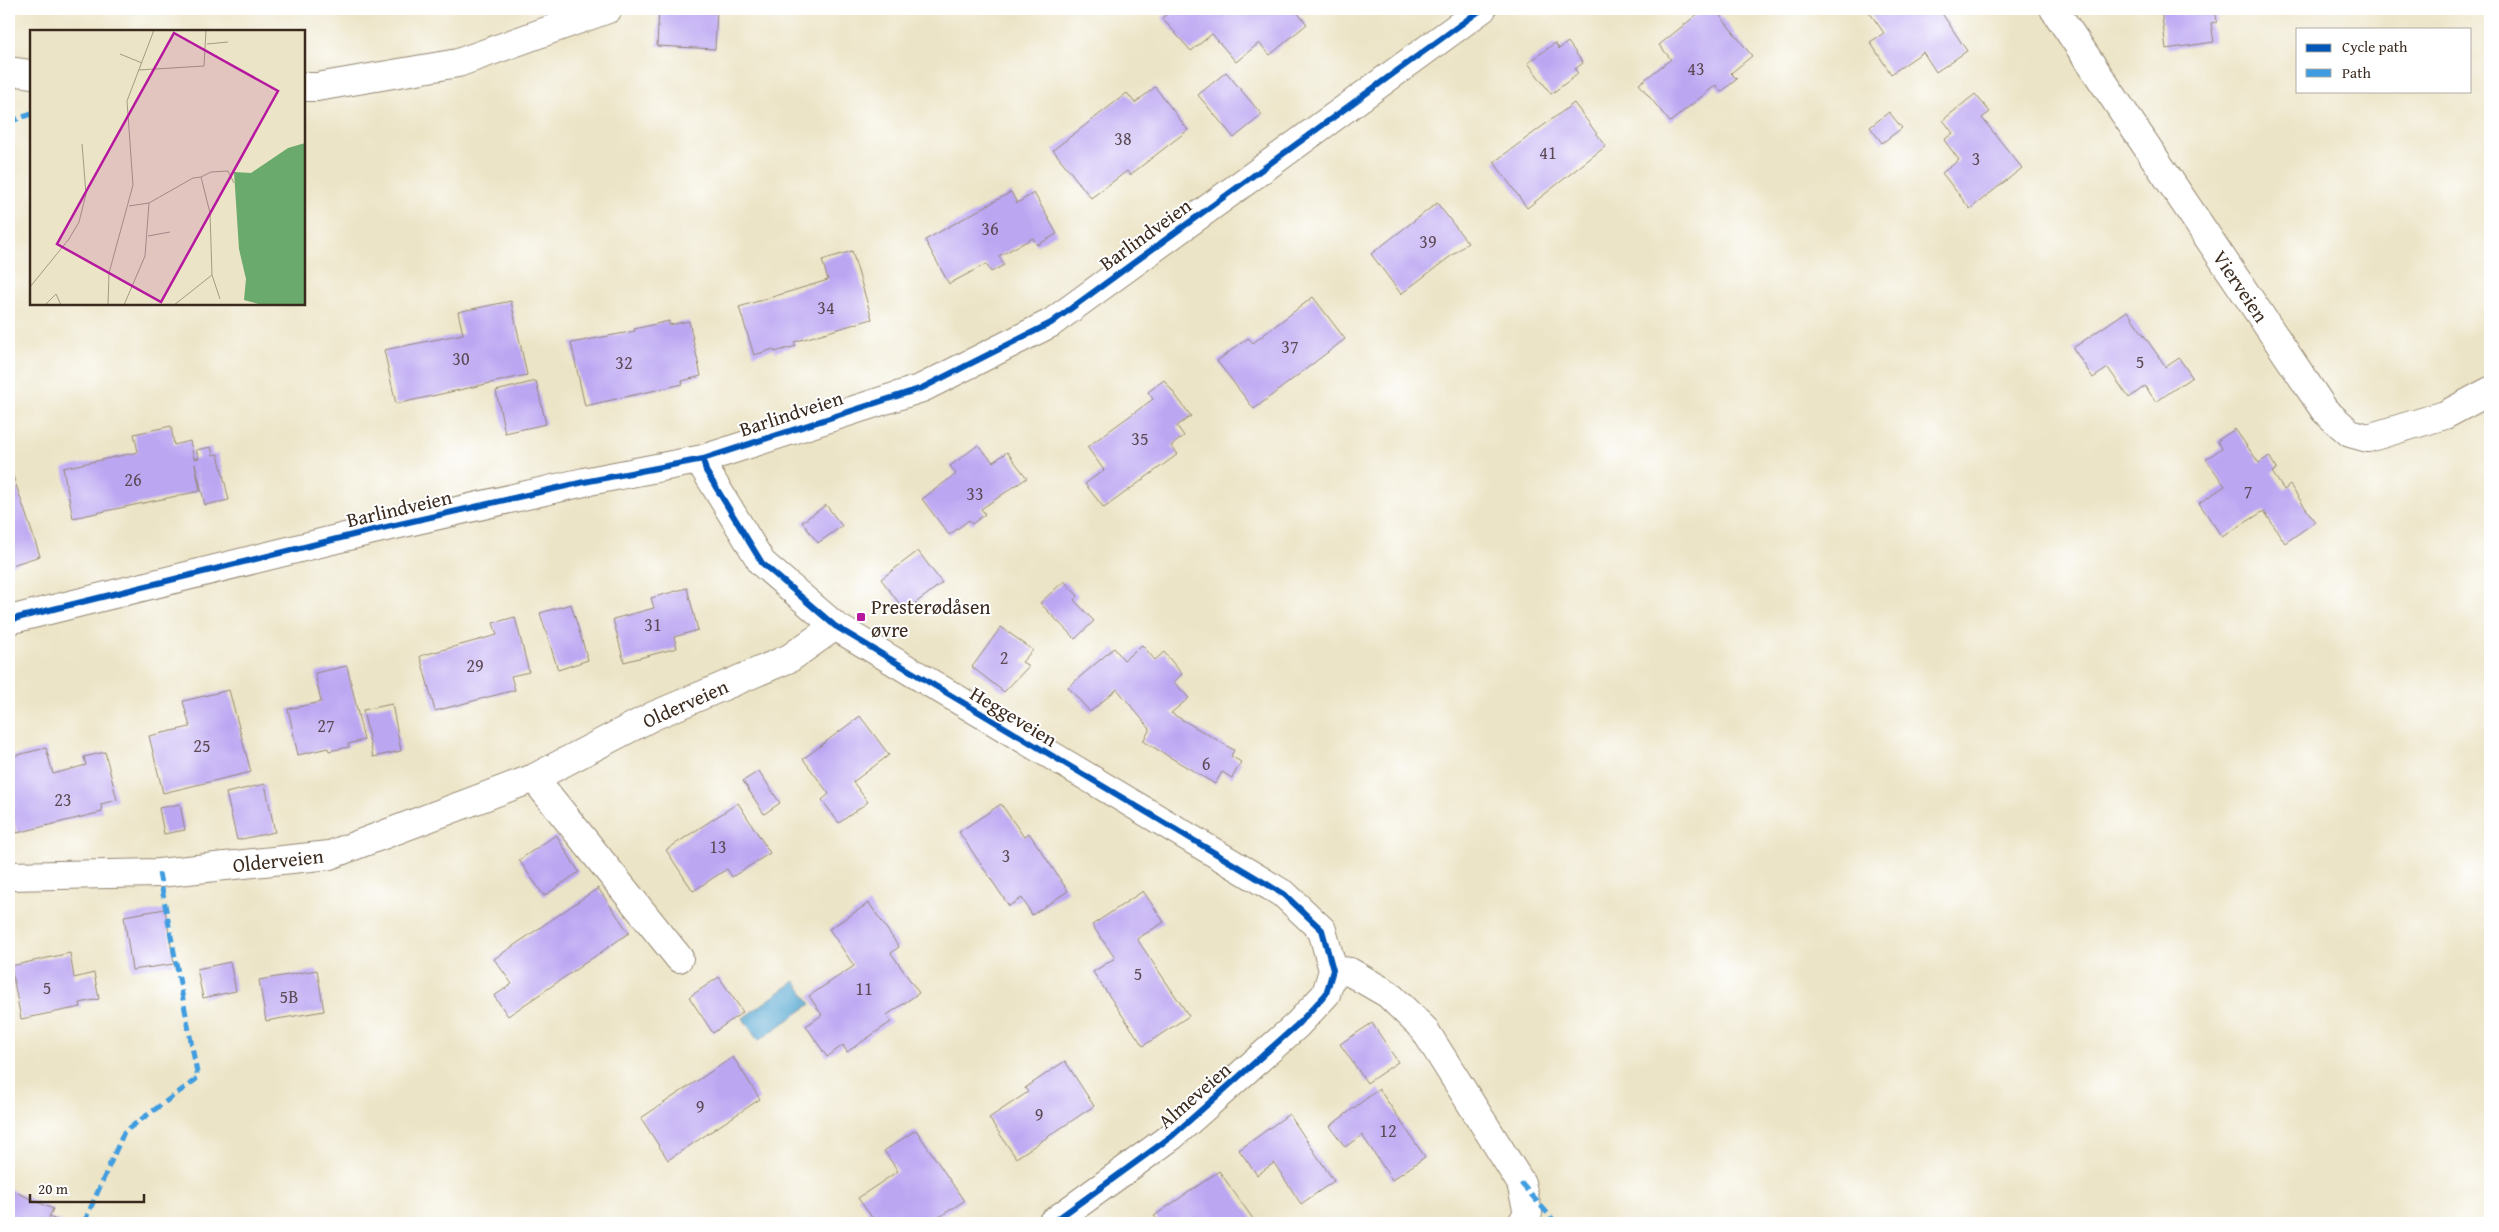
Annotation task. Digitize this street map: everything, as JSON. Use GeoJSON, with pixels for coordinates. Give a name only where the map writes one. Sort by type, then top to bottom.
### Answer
{"type":"FeatureCollection","features":[{"type":"Feature","properties":{"kind":"street"},"geometry":{"type":"LineString","coordinates":[[305,87],[317,87],[458,63],[608,9]]}},
{"type":"Feature","properties":{"kind":"street","name":"Barlindveien"},"geometry":{"type":"LineString","coordinates":[[9,620],[369,531],[584,482],[703,459],[922,388],[1052,323],[1482,9]]}},
{"type":"Feature","properties":{"kind":"street","name":"Vierveien"},"geometry":{"type":"LineString","coordinates":[[2054,9],[2325,411],[2350,433],[2368,438],[2445,415],[2490,392]]}},
{"type":"Feature","properties":{"kind":"street"},"geometry":{"type":"LineString","coordinates":[[9,71],[30,74]]}},
{"type":"Feature","properties":{"kind":"street","name":"Heggeveien"},"geometry":{"type":"LineString","coordinates":[[703,459],[706,471],[762,563],[835,626],[1284,895],[1322,930],[1332,970]]}},
{"type":"Feature","properties":{"kind":"street","name":"Olderveien"},"geometry":{"type":"LineString","coordinates":[[9,876],[159,873],[330,854],[534,778],[653,716],[790,658],[835,626]]}},
{"type":"Feature","properties":{"kind":"street"},"geometry":{"type":"LineString","coordinates":[[534,778],[679,958]]}},
{"type":"Feature","properties":{"kind":"street"},"geometry":{"type":"LineString","coordinates":[[1332,970],[1350,972],[1388,994],[1424,1029],[1521,1183],[1528,1213],[1522,1223]]}},
{"type":"Feature","properties":{"kind":"street","name":"Almeveien"},"geometry":{"type":"LineString","coordinates":[[1052,1223],[1172,1136],[1297,1025],[1326,994],[1332,970]]}},
{"type":"Feature","properties":{"kind":"water"},"geometry":{"type":"Polygon","coordinates":[[[795,981],[811,1004],[758,1041],[743,1018],[795,981]]]}},
{"type":"Feature","properties":{"kind":"building"},"geometry":{"type":"Polygon","coordinates":[[[659,9],[717,9],[715,49],[657,46],[659,9]]]}},
{"type":"Feature","properties":{"kind":"building"},"geometry":{"type":"Polygon","coordinates":[[[1173,9],[1294,9],[1307,24],[1270,55],[1259,43],[1236,62],[1212,34],[1191,51],[1162,18],[1173,9]]]}},
{"type":"Feature","properties":{"kind":"building"},"geometry":{"type":"Polygon","coordinates":[[[1704,9],[1715,9],[1752,56],[1731,73],[1737,79],[1721,92],[1716,85],[1670,122],[1639,84],[1671,59],[1659,45],[1704,9]]]}},
{"type":"Feature","properties":{"kind":"building"},"geometry":{"type":"Polygon","coordinates":[[[1867,9],[1939,9],[1967,51],[1936,72],[1923,52],[1891,74],[1870,42],[1884,33],[1867,9]]]}},
{"type":"Feature","properties":{"kind":"building"},"geometry":{"type":"Polygon","coordinates":[[[2161,9],[2215,9],[2217,22],[2211,23],[2214,42],[2166,49],[2161,9]]]}},
{"type":"Feature","properties":{"kind":"building"},"geometry":{"type":"Polygon","coordinates":[[[1568,42],[1583,63],[1575,69],[1578,74],[1551,94],[1528,63],[1555,43],[1559,49],[1568,42]]]}},
{"type":"Feature","properties":{"kind":"building"},"geometry":{"type":"Polygon","coordinates":[[[1226,72],[1262,115],[1234,138],[1198,95],[1226,72]]]}},
{"type":"Feature","properties":{"kind":"building"},"geometry":{"type":"Polygon","coordinates":[[[1155,87],[1188,130],[1130,175],[1127,171],[1091,198],[1053,150],[1127,93],[1135,103],[1155,87]]]}},
{"type":"Feature","properties":{"kind":"building"},"geometry":{"type":"Polygon","coordinates":[[[1975,94],[1990,112],[1982,118],[2022,168],[1970,209],[1942,173],[1959,160],[1944,140],[1953,133],[1943,120],[1975,94]]]}},
{"type":"Feature","properties":{"kind":"building"},"geometry":{"type":"Polygon","coordinates":[[[1574,103],[1606,146],[1527,208],[1494,162],[1574,103]]]}},
{"type":"Feature","properties":{"kind":"building"},"geometry":{"type":"Polygon","coordinates":[[[1889,112],[1902,128],[1882,143],[1870,127],[1889,112]]]}},
{"type":"Feature","properties":{"kind":"building"},"geometry":{"type":"Polygon","coordinates":[[[1011,192],[1017,203],[1034,193],[1057,234],[1037,245],[1033,238],[999,256],[1004,265],[991,272],[986,264],[949,284],[925,240],[1011,192]]]}},
{"type":"Feature","properties":{"kind":"building"},"geometry":{"type":"Polygon","coordinates":[[[1437,203],[1468,243],[1401,294],[1371,254],[1437,203]]]}},
{"type":"Feature","properties":{"kind":"building"},"geometry":{"type":"Polygon","coordinates":[[[852,251],[872,319],[794,342],[796,346],[775,352],[774,349],[754,355],[739,307],[828,280],[822,260],[852,251]]]}},
{"type":"Feature","properties":{"kind":"building"},"geometry":{"type":"Polygon","coordinates":[[[1313,297],[1345,339],[1254,409],[1217,361],[1248,338],[1253,343],[1313,297]]]}},
{"type":"Feature","properties":{"kind":"building"},"geometry":{"type":"Polygon","coordinates":[[[511,301],[527,375],[396,404],[384,350],[463,334],[458,312],[511,301]]]}},
{"type":"Feature","properties":{"kind":"building"},"geometry":{"type":"Polygon","coordinates":[[[2127,311],[2166,367],[2179,358],[2192,377],[2156,402],[2145,386],[2129,398],[2108,368],[2093,378],[2073,348],[2127,311]]]}},
{"type":"Feature","properties":{"kind":"building"},"geometry":{"type":"Polygon","coordinates":[[[669,321],[669,325],[689,321],[701,376],[682,381],[683,384],[585,406],[571,343],[635,331],[634,329],[669,321]]]}},
{"type":"Feature","properties":{"kind":"building"},"geometry":{"type":"Polygon","coordinates":[[[1164,380],[1191,416],[1177,426],[1184,436],[1171,446],[1178,454],[1104,508],[1085,484],[1104,470],[1087,447],[1153,399],[1148,392],[1164,380]]]}},
{"type":"Feature","properties":{"kind":"building"},"geometry":{"type":"Polygon","coordinates":[[[536,381],[546,424],[505,433],[496,391],[536,381]]]}},
{"type":"Feature","properties":{"kind":"building"},"geometry":{"type":"Polygon","coordinates":[[[171,426],[174,445],[190,441],[194,459],[199,458],[196,450],[211,447],[213,455],[218,454],[229,500],[205,505],[195,464],[200,491],[73,518],[63,468],[138,452],[134,434],[171,426]]]}},
{"type":"Feature","properties":{"kind":"building"},"geometry":{"type":"Polygon","coordinates":[[[2235,429],[2259,463],[2269,456],[2277,469],[2272,472],[2284,490],[2290,485],[2315,522],[2285,543],[2264,511],[2222,537],[2199,503],[2225,486],[2206,459],[2222,448],[2217,441],[2235,429]]]}},
{"type":"Feature","properties":{"kind":"building"},"geometry":{"type":"Polygon","coordinates":[[[978,445],[993,462],[1007,452],[1027,478],[981,509],[985,514],[972,524],[969,520],[949,535],[922,499],[956,474],[950,466],[978,445]]]}},
{"type":"Feature","properties":{"kind":"building"},"geometry":{"type":"Polygon","coordinates":[[[9,464],[40,556],[9,566],[9,464]]]}},
{"type":"Feature","properties":{"kind":"building"},"geometry":{"type":"Polygon","coordinates":[[[826,505],[842,526],[818,543],[802,522],[826,505]]]}},
{"type":"Feature","properties":{"kind":"building"},"geometry":{"type":"Polygon","coordinates":[[[918,551],[942,583],[905,611],[881,579],[918,551]]]}},
{"type":"Feature","properties":{"kind":"building"},"geometry":{"type":"Polygon","coordinates":[[[1064,581],[1078,596],[1074,600],[1094,621],[1075,639],[1040,603],[1064,581]]]}},
{"type":"Feature","properties":{"kind":"building"},"geometry":{"type":"Polygon","coordinates":[[[687,588],[698,630],[674,637],[677,648],[624,662],[613,619],[654,608],[651,598],[687,588]]]}},
{"type":"Feature","properties":{"kind":"building"},"geometry":{"type":"Polygon","coordinates":[[[571,604],[588,660],[558,670],[540,613],[571,604]]]}},
{"type":"Feature","properties":{"kind":"building"},"geometry":{"type":"Polygon","coordinates":[[[515,617],[529,672],[511,676],[515,690],[435,711],[420,656],[497,635],[493,623],[515,617]]]}},
{"type":"Feature","properties":{"kind":"building"},"geometry":{"type":"Polygon","coordinates":[[[1001,627],[1033,650],[1022,662],[1029,666],[1004,692],[972,667],[1001,627]]]}},
{"type":"Feature","properties":{"kind":"building"},"geometry":{"type":"Polygon","coordinates":[[[1142,645],[1155,660],[1164,652],[1182,674],[1174,682],[1189,698],[1171,713],[1234,750],[1231,756],[1241,762],[1232,778],[1222,772],[1215,784],[1143,741],[1150,729],[1117,689],[1090,712],[1068,687],[1114,648],[1124,660],[1142,645]]]}},
{"type":"Feature","properties":{"kind":"building"},"geometry":{"type":"Polygon","coordinates":[[[347,666],[364,740],[348,744],[349,747],[329,751],[328,748],[298,755],[288,709],[321,702],[315,673],[347,666]]]}},
{"type":"Feature","properties":{"kind":"building"},"geometry":{"type":"Polygon","coordinates":[[[229,690],[251,772],[163,793],[149,736],[190,727],[183,701],[229,690]]]}},
{"type":"Feature","properties":{"kind":"building"},"geometry":{"type":"Polygon","coordinates":[[[392,704],[401,751],[373,757],[363,710],[392,704]]]}},
{"type":"Feature","properties":{"kind":"building"},"geometry":{"type":"Polygon","coordinates":[[[860,716],[889,755],[853,782],[868,802],[839,823],[822,800],[829,794],[803,759],[860,716]]]}},
{"type":"Feature","properties":{"kind":"building"},"geometry":{"type":"Polygon","coordinates":[[[46,748],[53,774],[86,765],[84,757],[105,752],[117,800],[101,804],[102,812],[17,833],[9,802],[9,757],[46,748]]]}},
{"type":"Feature","properties":{"kind":"building"},"geometry":{"type":"Polygon","coordinates":[[[759,771],[780,803],[764,814],[743,781],[759,771]]]}},
{"type":"Feature","properties":{"kind":"building"},"geometry":{"type":"Polygon","coordinates":[[[265,784],[275,832],[237,840],[226,793],[265,784]]]}},
{"type":"Feature","properties":{"kind":"building"},"geometry":{"type":"Polygon","coordinates":[[[738,803],[770,853],[732,877],[727,869],[693,891],[666,850],[738,803]]]}},
{"type":"Feature","properties":{"kind":"building"},"geometry":{"type":"Polygon","coordinates":[[[180,804],[185,830],[164,834],[159,808],[180,804]]]}},
{"type":"Feature","properties":{"kind":"building"},"geometry":{"type":"Polygon","coordinates":[[[1001,804],[1024,837],[1029,833],[1068,891],[1032,915],[1022,898],[1009,906],[959,832],[1001,804]]]}},
{"type":"Feature","properties":{"kind":"building"},"geometry":{"type":"Polygon","coordinates":[[[556,835],[579,872],[544,896],[519,860],[556,835]]]}},
{"type":"Feature","properties":{"kind":"building"},"geometry":{"type":"Polygon","coordinates":[[[598,888],[629,933],[508,1016],[494,996],[512,984],[494,959],[598,888]]]}},
{"type":"Feature","properties":{"kind":"building"},"geometry":{"type":"Polygon","coordinates":[[[1143,891],[1164,922],[1137,939],[1189,1016],[1143,1046],[1093,972],[1115,958],[1092,925],[1143,891]]]}},
{"type":"Feature","properties":{"kind":"building"},"geometry":{"type":"Polygon","coordinates":[[[869,903],[899,947],[891,953],[919,993],[887,1015],[891,1022],[847,1052],[843,1045],[827,1057],[806,1026],[822,1015],[809,996],[854,966],[829,929],[869,903]]]}},
{"type":"Feature","properties":{"kind":"building"},"geometry":{"type":"Polygon","coordinates":[[[165,909],[174,964],[132,970],[124,916],[165,909]]]}},
{"type":"Feature","properties":{"kind":"building"},"geometry":{"type":"Polygon","coordinates":[[[70,953],[74,978],[94,973],[99,999],[80,1003],[81,1007],[21,1019],[11,966],[70,953]]]}},
{"type":"Feature","properties":{"kind":"building"},"geometry":{"type":"Polygon","coordinates":[[[230,962],[236,991],[203,998],[197,969],[230,962]]]}},
{"type":"Feature","properties":{"kind":"building"},"geometry":{"type":"Polygon","coordinates":[[[317,970],[324,1011],[266,1021],[259,980],[317,970]]]}},
{"type":"Feature","properties":{"kind":"building"},"geometry":{"type":"Polygon","coordinates":[[[719,977],[743,1012],[713,1033],[689,997],[719,977]]]}},
{"type":"Feature","properties":{"kind":"building"},"geometry":{"type":"Polygon","coordinates":[[[1372,1023],[1398,1062],[1367,1083],[1340,1044],[1372,1023]]]}},
{"type":"Feature","properties":{"kind":"building"},"geometry":{"type":"Polygon","coordinates":[[[733,1057],[760,1099],[668,1160],[641,1118],[733,1057]]]}},
{"type":"Feature","properties":{"kind":"building"},"geometry":{"type":"Polygon","coordinates":[[[1065,1061],[1094,1106],[1016,1158],[989,1118],[1028,1092],[1025,1088],[1065,1061]]]}},
{"type":"Feature","properties":{"kind":"building"},"geometry":{"type":"Polygon","coordinates":[[[1379,1089],[1425,1157],[1392,1180],[1362,1135],[1345,1147],[1330,1126],[1379,1089]]]}},
{"type":"Feature","properties":{"kind":"building"},"geometry":{"type":"Polygon","coordinates":[[[1289,1114],[1334,1181],[1301,1204],[1274,1163],[1257,1175],[1239,1150],[1289,1114]]]}},
{"type":"Feature","properties":{"kind":"building"},"geometry":{"type":"Polygon","coordinates":[[[916,1130],[964,1201],[930,1223],[876,1223],[858,1198],[898,1171],[884,1151],[916,1130]]]}},
{"type":"Feature","properties":{"kind":"building"},"geometry":{"type":"Polygon","coordinates":[[[1219,1171],[1256,1223],[1207,1223],[1205,1221],[1202,1223],[1160,1223],[1154,1216],[1219,1171]]]}},
{"type":"Feature","properties":{"kind":"building"},"geometry":{"type":"Polygon","coordinates":[[[9,1189],[53,1209],[49,1217],[64,1223],[9,1223],[9,1189]]]}},
{"type":"Feature","properties":{"kind":"marked path"},"geometry":{"type":"LineString","coordinates":[[9,122],[30,114]]}},
{"type":"Feature","properties":{"kind":"marked path"},"geometry":{"type":"LineString","coordinates":[[84,1223],[124,1132],[198,1078],[159,873]]}},
{"type":"Feature","properties":{"kind":"marked path"},"geometry":{"type":"LineString","coordinates":[[1521,1183],[1556,1223]]}},
{"type":"Feature","properties":{"kind":"cycle path"},"geometry":{"type":"LineString","coordinates":[[9,620],[369,531],[584,482],[703,459],[922,388],[1051,323],[1482,9]]}},
{"type":"Feature","properties":{"kind":"cycle path"},"geometry":{"type":"LineString","coordinates":[[703,459],[706,471],[762,563],[835,626],[1285,895],[1322,930],[1333,970],[1326,994],[1297,1025],[1172,1136],[1052,1223]]}},
{"type":"Feature","properties":{"kind":"place","name":"Presterødåsen øvre"},"geometry":{"type":"Point","coordinates":[861,617]}}]}
